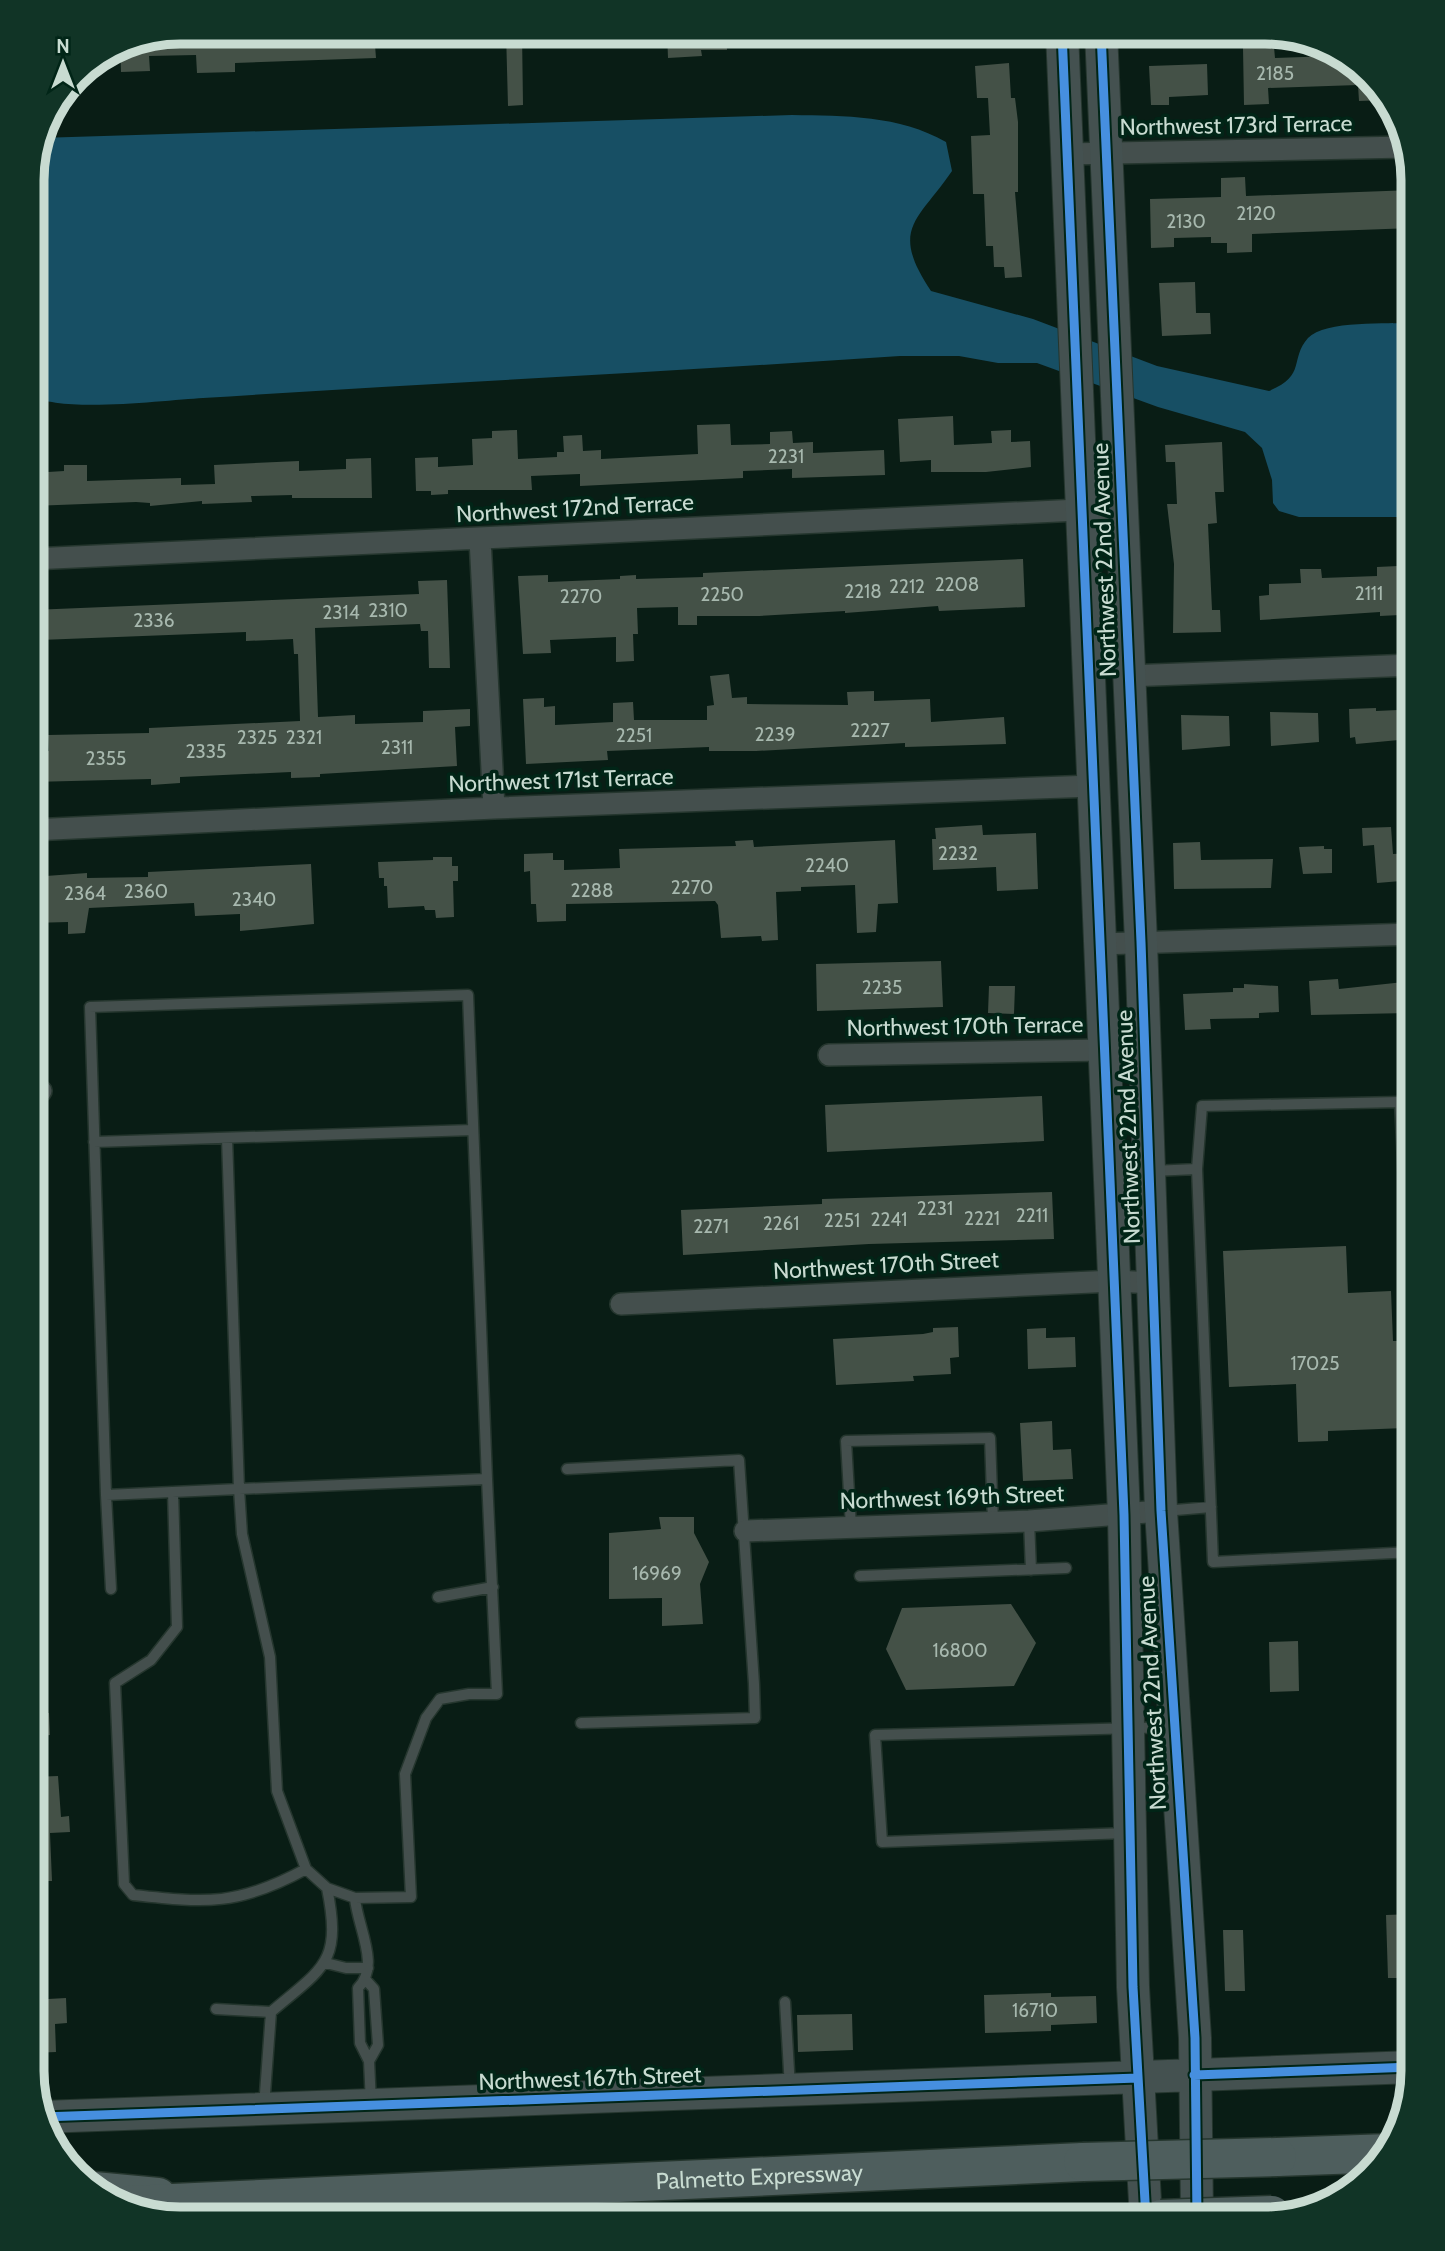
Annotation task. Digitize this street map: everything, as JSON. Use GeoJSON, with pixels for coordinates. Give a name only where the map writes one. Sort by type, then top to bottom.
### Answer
{"type":"FeatureCollection","features":[{"type":"Feature","properties":{"kind":"highway","name":"Palmetto Expressway"},"geometry":{"type":"LineString","coordinates":[[150,2204],[1083,2162],[1373,2154]]}},
{"type":"Feature","properties":{"kind":"highway"},"geometry":{"type":"LineString","coordinates":[[120,2194],[209,2202]]}},
{"type":"Feature","properties":{"kind":"main road","name":"Northwest 22nd Avenue"},"geometry":{"type":"LineString","coordinates":[[1062,44],[1124,1515],[1133,1987],[1145,2207]]}},
{"type":"Feature","properties":{"kind":"main road","name":"Northwest 22nd Avenue"},"geometry":{"type":"LineString","coordinates":[[1102,44],[1127,676],[1141,942],[1161,1511],[1172,1727],[1195,2038],[1197,2207]]}},
{"type":"Feature","properties":{"kind":"main road","name":"Northwest 167th Street"},"geometry":{"type":"LineString","coordinates":[[52,2117],[1401,2067]]}},
{"type":"Feature","properties":{"kind":"street","name":"Northwest 173rd Terrace"},"geometry":{"type":"LineString","coordinates":[[1067,154],[1398,147]]}},
{"type":"Feature","properties":{"kind":"street","name":"Northwest 172nd Terrace"},"geometry":{"type":"LineString","coordinates":[[44,558],[1082,512],[1121,508]]}},
{"type":"Feature","properties":{"kind":"street"},"geometry":{"type":"LineString","coordinates":[[480,539],[494,808]]}},
{"type":"Feature","properties":{"kind":"street"},"geometry":{"type":"LineString","coordinates":[[1127,676],[1401,665]]}},
{"type":"Feature","properties":{"kind":"street","name":"Northwest 171st Terrace"},"geometry":{"type":"LineString","coordinates":[[44,829],[494,808],[1093,786]]}},
{"type":"Feature","properties":{"kind":"street"},"geometry":{"type":"LineString","coordinates":[[1100,944],[1401,934]]}},
{"type":"Feature","properties":{"kind":"street","name":"Northwest 170th Terrace"},"geometry":{"type":"LineString","coordinates":[[829,1055],[1104,1050],[1143,1046]]}},
{"type":"Feature","properties":{"kind":"street","name":"Northwest 170th Street"},"geometry":{"type":"LineString","coordinates":[[621,1304],[1114,1281],[1154,1283]]}},
{"type":"Feature","properties":{"kind":"street","name":"Northwest 169th Street"},"geometry":{"type":"LineString","coordinates":[[745,1531],[1029,1521],[1161,1511]]}},
{"type":"Feature","properties":{"kind":"lane"},"geometry":{"type":"LineString","coordinates":[[111,1589],[90,1007],[468,995],[497,1694],[469,1694],[440,1699],[426,1718],[405,1773],[411,1897],[355,1898],[327,1888],[306,1870],[277,1791],[270,1657],[242,1534],[227,1138]]}},
{"type":"Feature","properties":{"kind":"lane"},"geometry":{"type":"LineString","coordinates":[[1401,1122],[1400,1102],[1202,1107],[1197,1169],[1213,1562],[1401,1553]]}},
{"type":"Feature","properties":{"kind":"lane"},"geometry":{"type":"LineString","coordinates":[[94,1142],[473,1130]]}},
{"type":"Feature","properties":{"kind":"lane"},"geometry":{"type":"LineString","coordinates":[[1149,1172],[1197,1169]]}},
{"type":"Feature","properties":{"kind":"lane"},"geometry":{"type":"LineString","coordinates":[[851,1527],[846,1441],[990,1438],[993,1522]]}},
{"type":"Feature","properties":{"kind":"lane"},"geometry":{"type":"LineString","coordinates":[[568,1469],[738,1460],[745,1531],[755,1718],[581,1723]]}},
{"type":"Feature","properties":{"kind":"lane"},"geometry":{"type":"LineString","coordinates":[[106,1495],[487,1479]]}},
{"type":"Feature","properties":{"kind":"lane"},"geometry":{"type":"LineString","coordinates":[[173,1492],[177,1628],[151,1660],[115,1683],[124,1885],[132,1895],[185,1901],[227,1901],[275,1886],[306,1870]]}},
{"type":"Feature","properties":{"kind":"lane"},"geometry":{"type":"LineString","coordinates":[[1161,1511],[1210,1507]]}},
{"type":"Feature","properties":{"kind":"lane"},"geometry":{"type":"LineString","coordinates":[[1029,1521],[1031,1570]]}},
{"type":"Feature","properties":{"kind":"lane"},"geometry":{"type":"LineString","coordinates":[[860,1576],[1066,1568]]}},
{"type":"Feature","properties":{"kind":"lane"},"geometry":{"type":"LineString","coordinates":[[438,1597],[493,1587]]}},
{"type":"Feature","properties":{"kind":"lane"},"geometry":{"type":"LineString","coordinates":[[1131,1833],[882,1843],[875,1735],[1172,1727]]}},
{"type":"Feature","properties":{"kind":"lane"},"geometry":{"type":"LineString","coordinates":[[216,2009],[271,2012],[326,1963],[332,1951],[332,1915],[327,1888]]}},
{"type":"Feature","properties":{"kind":"lane"},"geometry":{"type":"LineString","coordinates":[[355,1898],[367,1974],[374,1989],[378,2045],[369,2061]]}},
{"type":"Feature","properties":{"kind":"lane"},"geometry":{"type":"LineString","coordinates":[[326,1963],[367,1974]]}},
{"type":"Feature","properties":{"kind":"lane"},"geometry":{"type":"LineString","coordinates":[[367,1974],[358,1988],[360,2043],[369,2061],[371,2106]]}},
{"type":"Feature","properties":{"kind":"lane"},"geometry":{"type":"LineString","coordinates":[[785,2002],[790,2090]]}},
{"type":"Feature","properties":{"kind":"lane"},"geometry":{"type":"LineString","coordinates":[[263,2109],[271,2012]]}},
{"type":"Feature","properties":{"kind":"water"},"geometry":{"type":"Polygon","coordinates":[[[792,115],[852,117],[910,127],[946,142],[952,171],[919,214],[910,239],[918,270],[931,291],[1033,319],[1157,366],[1269,391],[1281,385],[1293,373],[1302,346],[1316,332],[1358,324],[1401,323],[1401,517],[1299,517],[1279,511],[1273,503],[1272,480],[1262,448],[1245,432],[1158,407],[1037,363],[998,363],[959,356],[900,356],[114,404],[65,404],[45,401],[44,171],[50,138],[792,115]]]}},
{"type":"Feature","properties":{"kind":"building"},"geometry":{"type":"Polygon","coordinates":[[[171,44],[375,44],[376,58],[235,63],[235,72],[197,73],[196,55],[149,56],[150,71],[121,72],[120,57],[144,48],[171,44]]]}},
{"type":"Feature","properties":{"kind":"building"},"geometry":{"type":"Polygon","coordinates":[[[506,44],[522,44],[523,105],[508,106],[506,44]]]}},
{"type":"Feature","properties":{"kind":"building"},"geometry":{"type":"Polygon","coordinates":[[[667,44],[727,44],[727,50],[701,50],[702,56],[668,58],[667,44]]]}},
{"type":"Feature","properties":{"kind":"building"},"geometry":{"type":"Polygon","coordinates":[[[1274,47],[1275,58],[1322,56],[1348,72],[1375,100],[1359,101],[1358,85],[1268,88],[1269,104],[1244,105],[1243,48],[1274,47]]]}},
{"type":"Feature","properties":{"kind":"building"},"geometry":{"type":"Polygon","coordinates":[[[1009,63],[1011,98],[1015,98],[1018,122],[1018,192],[1015,192],[1022,277],[1005,278],[1004,267],[994,267],[993,246],[986,246],[984,194],[973,194],[971,136],[990,135],[988,98],[977,98],[975,66],[1009,63]]]}},
{"type":"Feature","properties":{"kind":"building"},"geometry":{"type":"Polygon","coordinates":[[[1207,64],[1208,95],[1169,97],[1169,105],[1151,105],[1149,66],[1207,64]]]}},
{"type":"Feature","properties":{"kind":"building"},"geometry":{"type":"Polygon","coordinates":[[[1245,177],[1246,196],[1401,190],[1401,228],[1252,234],[1252,252],[1227,253],[1227,243],[1211,243],[1211,237],[1174,238],[1174,247],[1151,248],[1150,199],[1221,197],[1221,178],[1245,177]]]}},
{"type":"Feature","properties":{"kind":"building"},"geometry":{"type":"Polygon","coordinates":[[[1195,282],[1196,313],[1210,313],[1211,334],[1162,336],[1159,283],[1195,282]]]}},
{"type":"Feature","properties":{"kind":"building"},"geometry":{"type":"Polygon","coordinates":[[[953,416],[954,445],[992,443],[991,431],[1011,430],[1011,442],[1030,441],[1031,467],[986,472],[931,472],[931,460],[900,462],[898,419],[953,416]]]}},
{"type":"Feature","properties":{"kind":"building"},"geometry":{"type":"Polygon","coordinates":[[[730,424],[731,445],[770,444],[770,432],[792,431],[793,443],[813,442],[813,453],[884,450],[885,475],[792,478],[792,469],[743,471],[743,478],[580,486],[580,474],[531,476],[532,490],[448,490],[448,494],[431,495],[431,491],[416,491],[415,458],[438,457],[438,467],[473,465],[472,439],[492,438],[492,431],[517,430],[518,459],[557,457],[557,452],[564,452],[563,436],[582,435],[583,451],[601,450],[601,459],[698,454],[697,425],[730,424]]]}},
{"type":"Feature","properties":{"kind":"building"},"geometry":{"type":"Polygon","coordinates":[[[1222,442],[1224,492],[1215,492],[1217,523],[1208,524],[1212,610],[1220,610],[1221,632],[1173,633],[1174,564],[1167,504],[1177,504],[1175,462],[1166,462],[1165,445],[1222,442]]]}},
{"type":"Feature","properties":{"kind":"building"},"geometry":{"type":"Polygon","coordinates":[[[371,458],[372,498],[292,498],[292,495],[251,496],[252,502],[202,504],[202,501],[150,506],[150,503],[136,502],[44,506],[44,472],[64,471],[64,465],[87,465],[87,481],[181,478],[181,485],[215,484],[214,465],[299,461],[299,471],[346,469],[346,459],[371,458]]]}},
{"type":"Feature","properties":{"kind":"building"},"geometry":{"type":"Polygon","coordinates":[[[1023,559],[1025,607],[939,611],[938,606],[845,613],[697,616],[697,625],[678,625],[678,607],[637,608],[638,634],[633,634],[634,661],[616,662],[616,637],[550,640],[551,653],[523,654],[518,576],[548,575],[548,582],[620,579],[620,576],[636,575],[636,579],[703,577],[703,573],[1023,559]]]}},
{"type":"Feature","properties":{"kind":"building"},"geometry":{"type":"Polygon","coordinates":[[[1398,566],[1400,615],[1380,616],[1380,612],[1260,620],[1259,596],[1269,595],[1269,584],[1301,583],[1300,569],[1321,569],[1322,578],[1377,576],[1377,567],[1398,566]]]}},
{"type":"Feature","properties":{"kind":"building"},"geometry":{"type":"Polygon","coordinates":[[[447,580],[450,668],[429,668],[428,631],[421,631],[420,624],[315,628],[318,717],[355,715],[355,724],[423,722],[423,711],[470,709],[470,726],[455,727],[457,766],[320,774],[320,777],[291,778],[291,772],[180,777],[180,783],[151,785],[151,779],[44,782],[44,751],[49,751],[48,735],[149,733],[149,728],[300,721],[298,654],[294,654],[293,639],[246,641],[246,632],[44,640],[44,610],[419,594],[418,581],[447,580]]]}},
{"type":"Feature","properties":{"kind":"building"},"geometry":{"type":"Polygon","coordinates":[[[729,674],[732,698],[747,697],[747,704],[848,705],[847,692],[874,691],[874,701],[930,699],[931,722],[1004,717],[1006,744],[905,747],[905,743],[756,751],[709,751],[709,747],[607,751],[608,760],[526,764],[523,699],[544,698],[544,707],[555,706],[555,725],[613,722],[613,703],[633,702],[634,720],[707,720],[707,706],[714,705],[710,676],[729,674]]]}},
{"type":"Feature","properties":{"kind":"building"},"geometry":{"type":"Polygon","coordinates":[[[1376,708],[1376,711],[1398,710],[1399,740],[1356,744],[1355,737],[1350,738],[1349,709],[1376,708]]]}},
{"type":"Feature","properties":{"kind":"building"},"geometry":{"type":"Polygon","coordinates":[[[1270,712],[1318,713],[1319,742],[1271,746],[1270,712]]]}},
{"type":"Feature","properties":{"kind":"building"},"geometry":{"type":"Polygon","coordinates":[[[1181,715],[1229,716],[1230,746],[1182,750],[1181,715]]]}},
{"type":"Feature","properties":{"kind":"building"},"geometry":{"type":"Polygon","coordinates":[[[982,825],[983,835],[1036,833],[1038,889],[997,891],[996,867],[933,870],[932,839],[936,839],[935,828],[982,825]]]}},
{"type":"Feature","properties":{"kind":"building"},"geometry":{"type":"Polygon","coordinates":[[[1391,827],[1393,854],[1401,854],[1401,881],[1377,883],[1374,845],[1363,846],[1362,828],[1391,827]]]}},
{"type":"Feature","properties":{"kind":"building"},"geometry":{"type":"Polygon","coordinates":[[[753,840],[754,847],[895,840],[898,903],[878,904],[876,932],[857,933],[855,885],[801,887],[801,891],[776,892],[778,940],[762,941],[761,936],[721,938],[718,905],[715,901],[566,904],[566,921],[537,922],[536,904],[531,904],[530,871],[524,872],[524,854],[553,853],[553,860],[564,860],[564,870],[620,868],[619,849],[736,846],[735,841],[753,840]]]}},
{"type":"Feature","properties":{"kind":"building"},"geometry":{"type":"Polygon","coordinates":[[[1200,842],[1201,860],[1273,859],[1271,888],[1174,889],[1173,843],[1200,842]]]}},
{"type":"Feature","properties":{"kind":"building"},"geometry":{"type":"Polygon","coordinates":[[[1324,846],[1324,849],[1332,849],[1332,873],[1303,874],[1299,847],[1324,846]]]}},
{"type":"Feature","properties":{"kind":"building"},"geometry":{"type":"Polygon","coordinates":[[[433,857],[452,857],[452,866],[458,866],[458,881],[453,881],[454,917],[436,918],[435,910],[425,910],[424,906],[388,908],[387,886],[384,886],[384,878],[379,878],[378,862],[433,860],[433,857]]]}},
{"type":"Feature","properties":{"kind":"building"},"geometry":{"type":"Polygon","coordinates":[[[311,864],[314,924],[240,931],[240,914],[195,916],[194,903],[89,908],[85,933],[68,934],[68,922],[44,923],[44,876],[87,873],[87,878],[148,877],[148,872],[311,864]]]}},
{"type":"Feature","properties":{"kind":"building"},"geometry":{"type":"Polygon","coordinates":[[[941,961],[943,1007],[817,1011],[816,964],[941,961]]]}},
{"type":"Feature","properties":{"kind":"building"},"geometry":{"type":"Polygon","coordinates":[[[1338,979],[1339,989],[1401,982],[1401,1013],[1311,1015],[1309,981],[1338,979]]]}},
{"type":"Feature","properties":{"kind":"building"},"geometry":{"type":"Polygon","coordinates":[[[1244,984],[1278,986],[1279,1012],[1259,1013],[1259,1018],[1210,1019],[1211,1029],[1185,1030],[1183,994],[1233,992],[1233,988],[1244,988],[1244,984]]]}},
{"type":"Feature","properties":{"kind":"building"},"geometry":{"type":"Polygon","coordinates":[[[989,986],[1015,986],[1014,1014],[988,1013],[989,986]]]}},
{"type":"Feature","properties":{"kind":"building"},"geometry":{"type":"Polygon","coordinates":[[[1042,1096],[1044,1141],[827,1152],[825,1105],[1042,1096]]]}},
{"type":"Feature","properties":{"kind":"building"},"geometry":{"type":"Polygon","coordinates":[[[1052,1192],[1054,1239],[869,1244],[683,1255],[681,1210],[822,1204],[822,1199],[1052,1192]]]}},
{"type":"Feature","properties":{"kind":"building"},"geometry":{"type":"Polygon","coordinates":[[[1346,1246],[1348,1293],[1391,1291],[1393,1341],[1401,1341],[1401,1428],[1328,1431],[1328,1441],[1298,1442],[1296,1384],[1229,1387],[1223,1251],[1346,1246]]]}},
{"type":"Feature","properties":{"kind":"building"},"geometry":{"type":"Polygon","coordinates":[[[958,1327],[959,1357],[950,1358],[951,1374],[913,1376],[914,1381],[836,1385],[833,1339],[923,1334],[933,1332],[933,1328],[958,1327]]]}},
{"type":"Feature","properties":{"kind":"building"},"geometry":{"type":"Polygon","coordinates":[[[1046,1328],[1046,1338],[1075,1337],[1076,1367],[1028,1369],[1027,1329],[1046,1328]]]}},
{"type":"Feature","properties":{"kind":"building"},"geometry":{"type":"Polygon","coordinates":[[[1052,1421],[1053,1450],[1071,1449],[1073,1479],[1023,1481],[1020,1423],[1052,1421]]]}},
{"type":"Feature","properties":{"kind":"building"},"geometry":{"type":"Polygon","coordinates":[[[659,1517],[694,1517],[694,1533],[709,1562],[700,1584],[703,1624],[662,1626],[662,1598],[609,1599],[609,1533],[661,1529],[659,1517]]]}},
{"type":"Feature","properties":{"kind":"building"},"geometry":{"type":"Polygon","coordinates":[[[1011,1604],[1036,1643],[1014,1686],[906,1690],[886,1649],[902,1608],[1011,1604]]]}},
{"type":"Feature","properties":{"kind":"building"},"geometry":{"type":"Polygon","coordinates":[[[1298,1641],[1299,1691],[1270,1692],[1269,1642],[1298,1641]]]}},
{"type":"Feature","properties":{"kind":"building"},"geometry":{"type":"Polygon","coordinates":[[[44,1713],[49,1713],[50,1735],[44,1736],[44,1713]]]}},
{"type":"Feature","properties":{"kind":"building"},"geometry":{"type":"Polygon","coordinates":[[[58,1776],[61,1817],[69,1816],[70,1832],[50,1833],[52,1881],[44,1881],[44,1777],[58,1776]]]}},
{"type":"Feature","properties":{"kind":"building"},"geometry":{"type":"Polygon","coordinates":[[[1401,1914],[1401,1978],[1388,1978],[1386,1915],[1401,1914]]]}},
{"type":"Feature","properties":{"kind":"building"},"geometry":{"type":"Polygon","coordinates":[[[1223,1930],[1243,1930],[1245,1991],[1225,1991],[1223,1930]]]}},
{"type":"Feature","properties":{"kind":"building"},"geometry":{"type":"Polygon","coordinates":[[[44,1933],[48,1999],[66,1998],[67,2023],[55,2024],[56,2052],[44,2052],[44,1933]]]}},
{"type":"Feature","properties":{"kind":"building"},"geometry":{"type":"Polygon","coordinates":[[[1051,1993],[1051,1997],[1096,1996],[1097,2023],[1051,2025],[1051,2031],[985,2033],[984,1995],[1051,1993]]]}},
{"type":"Feature","properties":{"kind":"building"},"geometry":{"type":"Polygon","coordinates":[[[852,2014],[853,2050],[798,2052],[797,2015],[852,2014]]]}},
{"type":"Feature","properties":{"kind":"cycle path"},"geometry":{"type":"LineString","coordinates":[[1063,44],[1124,1515],[1133,1987],[1145,2207]]}},
{"type":"Feature","properties":{"kind":"cycle path"},"geometry":{"type":"LineString","coordinates":[[1102,44],[1141,942],[1161,1511],[1195,2038],[1197,2207]]}},
{"type":"Feature","properties":{"kind":"cycle path"},"geometry":{"type":"LineString","coordinates":[[1194,2075],[1401,2067]]}},
{"type":"Feature","properties":{"kind":"cycle path"},"geometry":{"type":"LineString","coordinates":[[52,2117],[1138,2078]]}}]}
